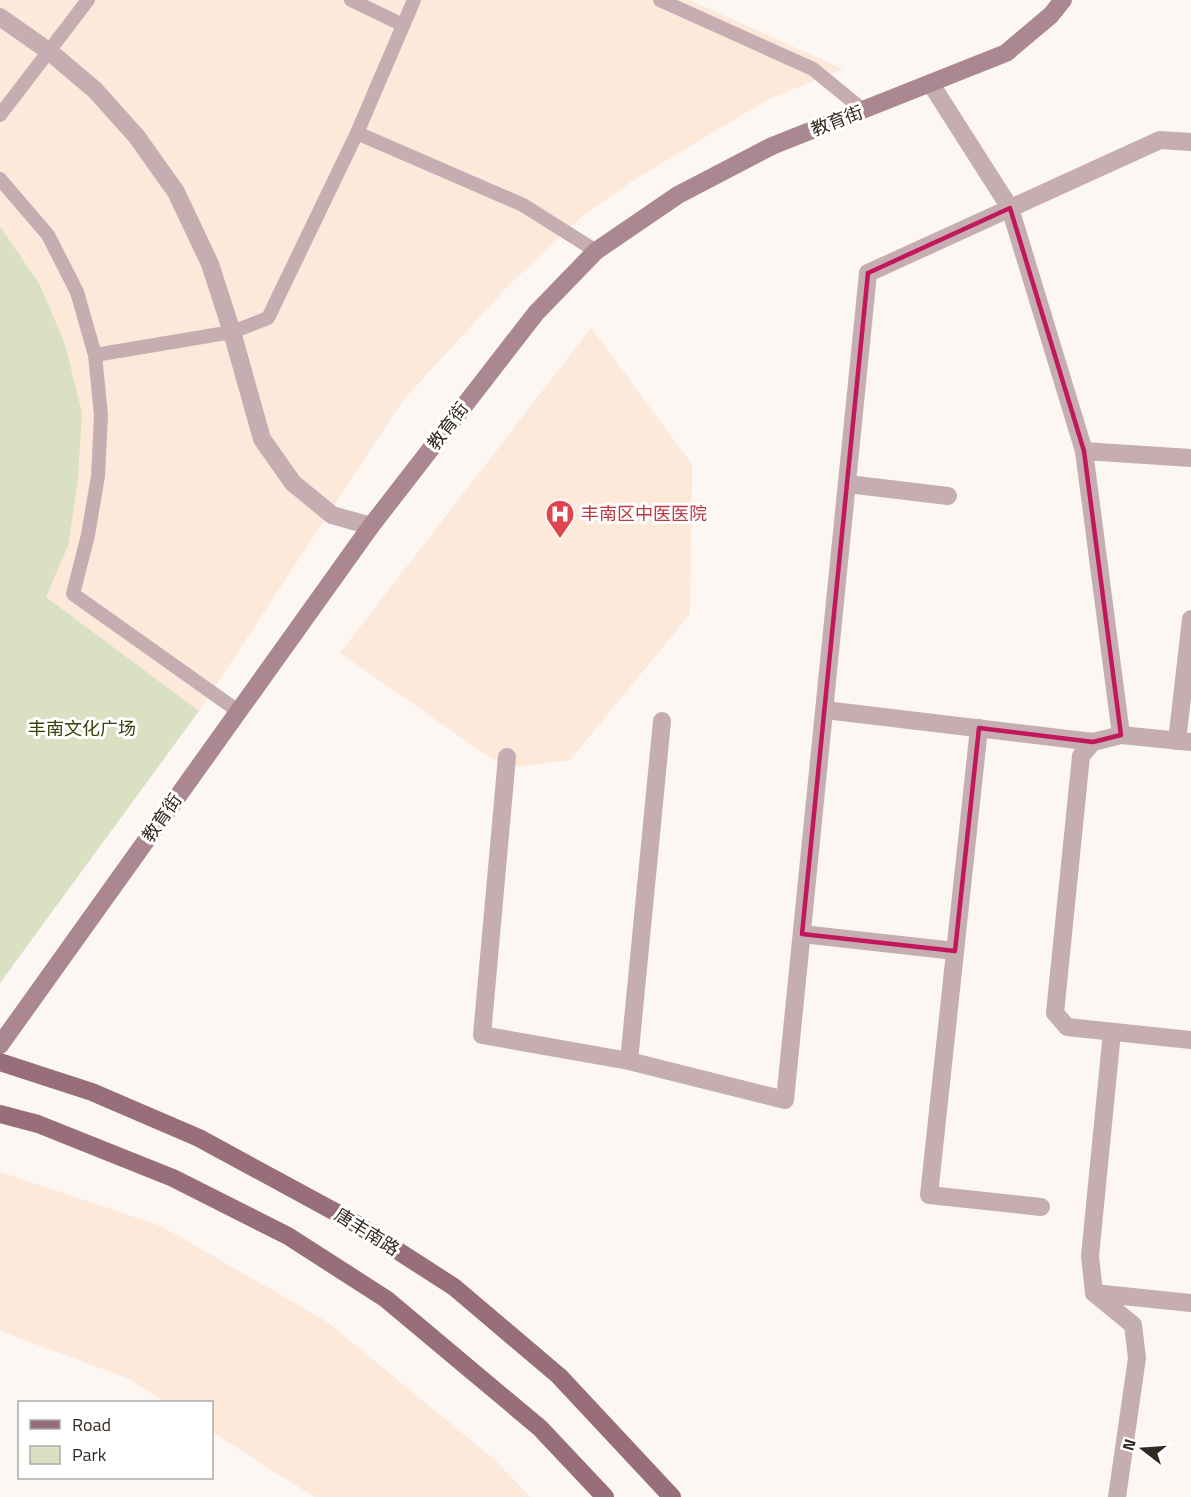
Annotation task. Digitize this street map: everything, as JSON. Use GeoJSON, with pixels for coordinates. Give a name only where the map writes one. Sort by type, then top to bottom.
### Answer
{"type":"FeatureCollection","features":[{"type":"Feature","properties":{"kind":"main road","name":"唐丰南路"},"geometry":{"type":"LineString","coordinates":[[0,1062],[92,1092],[199,1138],[350,1220],[454,1287],[559,1376],[672,1497]]}},
{"type":"Feature","properties":{"kind":"main road"},"geometry":{"type":"LineString","coordinates":[[0,1114],[38,1124],[173,1178],[288,1236],[386,1299],[540,1428],[605,1497]]}},
{"type":"Feature","properties":{"kind":"street","name":"教育街"},"geometry":{"type":"LineString","coordinates":[[0,1045],[371,526],[536,313],[596,251],[678,195],[772,146],[1006,53],[1051,15],[1063,0]]}},
{"type":"Feature","properties":{"kind":"street"},"geometry":{"type":"LineString","coordinates":[[0,17],[50,52],[95,90],[137,137],[176,192],[210,264],[262,439],[293,483],[332,515],[371,526]]}},
{"type":"Feature","properties":{"kind":"street"},"geometry":{"type":"LineString","coordinates":[[931,84],[1010,208],[1084,451],[1121,735]]}},
{"type":"Feature","properties":{"kind":"street"},"geometry":{"type":"LineString","coordinates":[[507,758],[482,1035],[629,1060],[786,1100],[868,273],[1160,140],[1191,142]]}},
{"type":"Feature","properties":{"kind":"street"},"geometry":{"type":"LineString","coordinates":[[1084,451],[1191,458]]}},
{"type":"Feature","properties":{"kind":"street"},"geometry":{"type":"LineString","coordinates":[[848,484],[948,496]]}},
{"type":"Feature","properties":{"kind":"street"},"geometry":{"type":"LineString","coordinates":[[825,710],[1093,742],[1121,735],[1184,741],[1191,619]]}},
{"type":"Feature","properties":{"kind":"street"},"geometry":{"type":"LineString","coordinates":[[629,1060],[662,721]]}},
{"type":"Feature","properties":{"kind":"street"},"geometry":{"type":"LineString","coordinates":[[979,728],[929,1195],[1041,1207]]}},
{"type":"Feature","properties":{"kind":"street"},"geometry":{"type":"LineString","coordinates":[[1093,742],[1081,756],[1055,1013],[1067,1027],[1191,1040]]}},
{"type":"Feature","properties":{"kind":"street"},"geometry":{"type":"LineString","coordinates":[[802,934],[955,951]]}},
{"type":"Feature","properties":{"kind":"street"},"geometry":{"type":"LineString","coordinates":[[1112,1032],[1090,1256],[1094,1293],[1133,1325],[1137,1358],[1116,1497]]}},
{"type":"Feature","properties":{"kind":"street"},"geometry":{"type":"LineString","coordinates":[[1094,1293],[1191,1303]]}},
{"type":"Feature","properties":{"kind":"lane"},"geometry":{"type":"LineString","coordinates":[[0,115],[88,0]]}},
{"type":"Feature","properties":{"kind":"lane"},"geometry":{"type":"LineString","coordinates":[[351,0],[403,25]]}},
{"type":"Feature","properties":{"kind":"lane"},"geometry":{"type":"LineString","coordinates":[[95,355],[232,332],[268,318],[357,133],[414,0]]}},
{"type":"Feature","properties":{"kind":"lane"},"geometry":{"type":"LineString","coordinates":[[660,0],[813,69],[863,110]]}},
{"type":"Feature","properties":{"kind":"lane"},"geometry":{"type":"LineString","coordinates":[[357,133],[523,205],[596,251]]}},
{"type":"Feature","properties":{"kind":"lane"},"geometry":{"type":"LineString","coordinates":[[0,179],[48,235],[77,292],[95,355],[101,415],[98,476],[88,535],[73,594],[238,711]]}},
{"type":"Feature","properties":{"kind":"highlighted area"},"geometry":{"type":"Polygon","coordinates":[[[1010,208],[1084,451],[1121,735],[1093,742],[979,728],[955,951],[802,934],[868,273],[1010,208]]]}},
{"type":"Feature","properties":{"kind":"shaded area"},"geometry":{"type":"Polygon","coordinates":[[[0,0],[689,0],[843,69],[769,99],[637,178],[580,218],[509,285],[404,399],[199,711],[45,597],[68,546],[65,344],[40,285],[0,226],[0,0]]]}},
{"type":"Feature","properties":{"kind":"shaded area","name":"丰南区中医医院"},"geometry":{"type":"Polygon","coordinates":[[[591,328],[692,464],[690,614],[570,760],[505,768],[340,653],[591,328]]]}},
{"type":"Feature","properties":{"kind":"shaded area"},"geometry":{"type":"Polygon","coordinates":[[[0,1172],[161,1226],[326,1321],[495,1460],[530,1497],[314,1497],[213,1433],[213,1401],[163,1401],[127,1378],[0,1331],[0,1172]]]}},
{"type":"Feature","properties":{"kind":"green space","name":"丰南文化广场"},"geometry":{"type":"Polygon","coordinates":[[[0,226],[40,285],[65,344],[82,413],[78,480],[68,546],[46,597],[199,711],[0,983],[0,226]]]}},
{"type":"Feature","properties":{"kind":"place","name":"丰南区中医医院"},"geometry":{"type":"Point","coordinates":[560,540]}}]}
